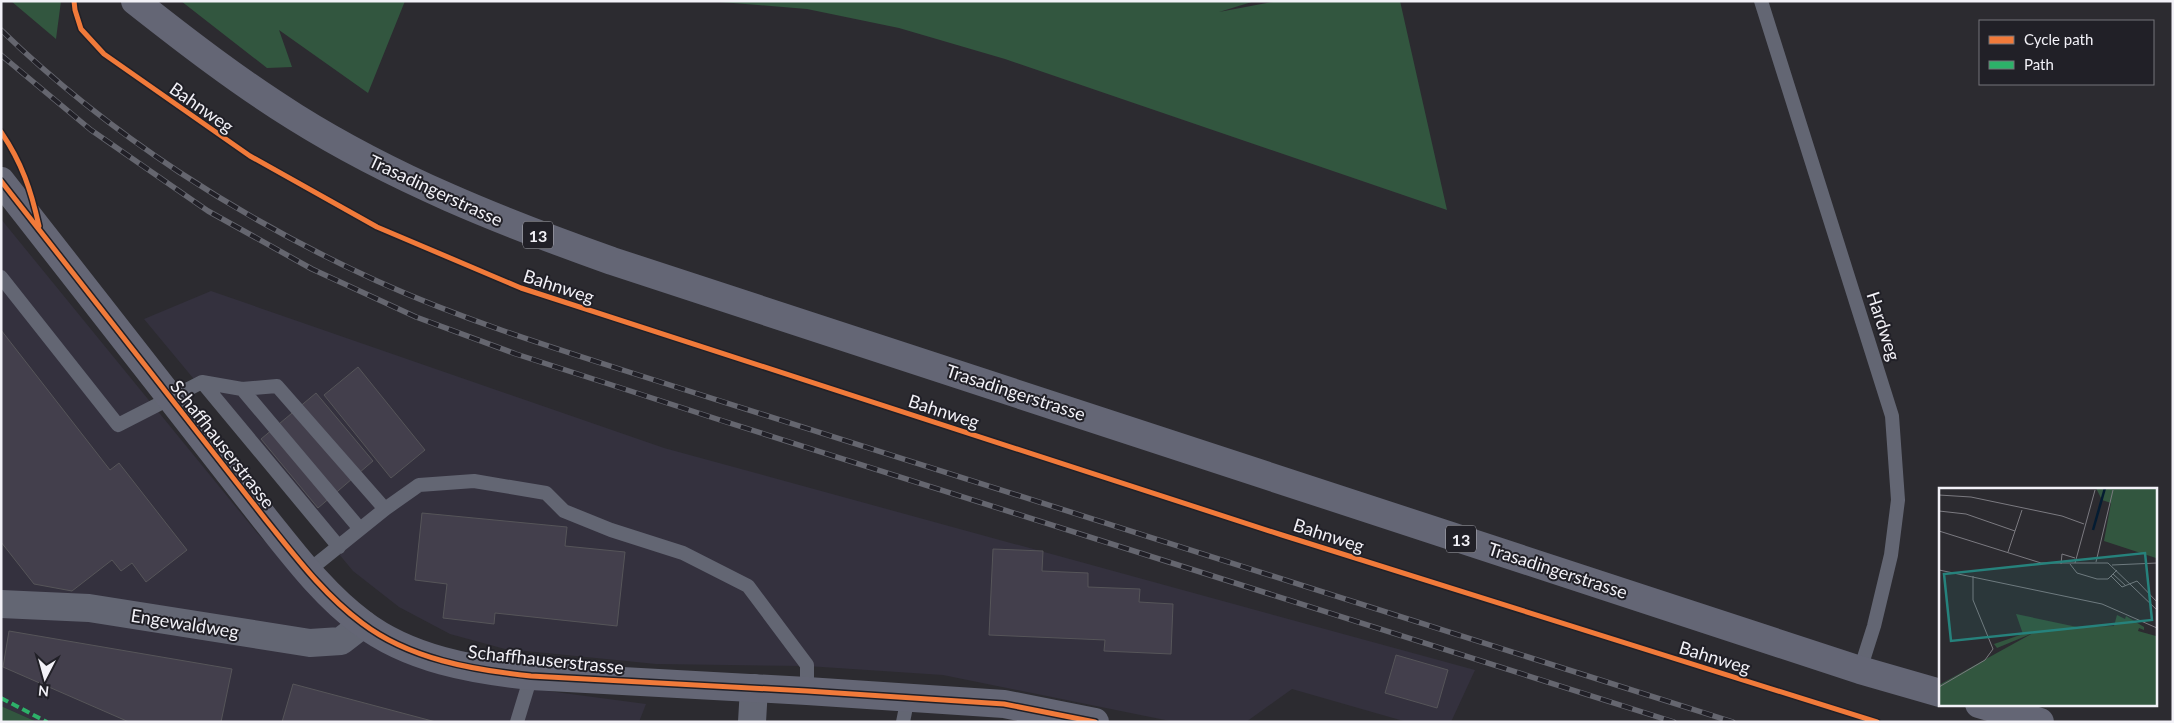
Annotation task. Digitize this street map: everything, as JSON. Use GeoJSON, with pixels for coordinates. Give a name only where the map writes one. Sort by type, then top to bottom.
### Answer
{"type":"FeatureCollection","features":[{"type":"Feature","properties":{"kind":"main road","name":"Trasadingerstrasse"},"geometry":{"type":"LineString","coordinates":[[135,1],[224,70],[296,117],[428,188],[512,226],[612,261],[1860,670],[1939,693]]}},
{"type":"Feature","properties":{"kind":"main road","name":"Schaffhauserstrasse"},"geometry":{"type":"LineString","coordinates":[[1,181],[308,571],[363,624],[417,652],[487,671],[530,676],[807,691],[905,709],[1004,704],[1095,722]]}},
{"type":"Feature","properties":{"kind":"main road"},"geometry":{"type":"LineString","coordinates":[[1986,706],[2040,722]]}},
{"type":"Feature","properties":{"kind":"street","name":"Engewaldweg"},"geometry":{"type":"LineString","coordinates":[[1,604],[89,608],[310,642],[341,641],[363,624]]}},
{"type":"Feature","properties":{"kind":"street"},"geometry":{"type":"LineString","coordinates":[[752,722],[754,688]]}},
{"type":"Feature","properties":{"kind":"lane","name":"Hardweg"},"geometry":{"type":"LineString","coordinates":[[1761,1],[1892,416],[1897,509],[1891,555],[1874,626],[1860,670]]}},
{"type":"Feature","properties":{"kind":"lane"},"geometry":{"type":"LineString","coordinates":[[1,277],[118,425],[202,382],[242,389],[277,386],[385,509]]}},
{"type":"Feature","properties":{"kind":"lane"},"geometry":{"type":"LineString","coordinates":[[202,382],[339,547]]}},
{"type":"Feature","properties":{"kind":"lane"},"geometry":{"type":"LineString","coordinates":[[242,389],[360,529]]}},
{"type":"Feature","properties":{"kind":"lane"},"geometry":{"type":"LineString","coordinates":[[308,571],[385,509],[419,485],[474,481],[546,493],[564,512],[611,530],[683,553],[748,586],[807,665],[807,691]]}},
{"type":"Feature","properties":{"kind":"lane"},"geometry":{"type":"LineString","coordinates":[[517,722],[530,676]]}},
{"type":"Feature","properties":{"kind":"shaded area"},"geometry":{"type":"Polygon","coordinates":[[[1,219],[258,534],[330,611],[487,683],[646,704],[639,722],[37,722],[1,706],[1,219]]]}},
{"type":"Feature","properties":{"kind":"shaded area"},"geometry":{"type":"Polygon","coordinates":[[[211,291],[664,448],[1475,670],[1451,722],[1407,722],[1292,689],[1246,722],[1175,722],[943,675],[807,666],[656,664],[505,649],[450,634],[399,607],[353,571],[144,319],[211,291]]]}},
{"type":"Feature","properties":{"kind":"green space"},"geometry":{"type":"Polygon","coordinates":[[[11,1],[61,1],[56,39],[11,1]]]}},
{"type":"Feature","properties":{"kind":"green space"},"geometry":{"type":"Polygon","coordinates":[[[181,1],[405,1],[368,93],[279,30],[292,67],[267,68],[181,1]]]}},
{"type":"Feature","properties":{"kind":"green space"},"geometry":{"type":"Polygon","coordinates":[[[708,1],[1255,1],[1219,12],[1278,1],[1400,1],[1447,210],[1005,59],[899,28],[807,9],[708,1]]]}},
{"type":"Feature","properties":{"kind":"green space"},"geometry":{"type":"Polygon","coordinates":[[[1,706],[37,722],[1,722],[1,706]]]}},
{"type":"Feature","properties":{"kind":"building"},"geometry":{"type":"Polygon","coordinates":[[[1,330],[110,470],[119,463],[187,550],[146,582],[132,563],[121,571],[112,560],[72,591],[34,584],[1,542],[1,330]]]}},
{"type":"Feature","properties":{"kind":"building"},"geometry":{"type":"Polygon","coordinates":[[[358,367],[425,450],[391,478],[324,395],[358,367]]]}},
{"type":"Feature","properties":{"kind":"building"},"geometry":{"type":"Polygon","coordinates":[[[316,393],[373,461],[318,508],[261,439],[316,393]]]}},
{"type":"Feature","properties":{"kind":"building"},"geometry":{"type":"Polygon","coordinates":[[[422,513],[567,527],[565,546],[625,552],[617,626],[495,613],[494,624],[443,618],[447,584],[415,580],[422,513]]]}},
{"type":"Feature","properties":{"kind":"building"},"geometry":{"type":"Polygon","coordinates":[[[993,549],[1043,551],[1042,571],[1088,573],[1088,587],[1140,589],[1139,602],[1173,604],[1171,654],[1104,651],[1105,640],[989,635],[993,549]]]}},
{"type":"Feature","properties":{"kind":"building"},"geometry":{"type":"Polygon","coordinates":[[[9,631],[232,669],[221,722],[129,722],[3,667],[9,631]]]}},
{"type":"Feature","properties":{"kind":"building"},"geometry":{"type":"Polygon","coordinates":[[[1396,655],[1448,670],[1437,708],[1385,693],[1396,655]]]}},
{"type":"Feature","properties":{"kind":"building"},"geometry":{"type":"Polygon","coordinates":[[[293,684],[436,722],[282,722],[293,684]]]}},
{"type":"Feature","properties":{"kind":"railway"},"geometry":{"type":"LineString","coordinates":[[1,30],[86,105],[178,172],[227,202],[326,257],[439,307],[597,362],[1733,722]]}},
{"type":"Feature","properties":{"kind":"railway"},"geometry":{"type":"LineString","coordinates":[[1,55],[91,130],[208,211],[312,269],[416,317],[516,354],[720,420],[1674,722]]}},
{"type":"Feature","properties":{"kind":"marked path"},"geometry":{"type":"LineString","coordinates":[[1,698],[47,722]]}},
{"type":"Feature","properties":{"kind":"cycle path","name":"Bahnweg"},"geometry":{"type":"LineString","coordinates":[[74,1],[81,29],[104,54],[250,156],[377,227],[521,288],[1282,535],[1877,722]]}},
{"type":"Feature","properties":{"kind":"cycle path"},"geometry":{"type":"LineString","coordinates":[[1,132],[15,155],[25,177],[39,226]]}},
{"type":"Feature","properties":{"kind":"cycle path"},"geometry":{"type":"LineString","coordinates":[[1,181],[266,520],[323,588],[362,623],[400,646],[442,661],[531,676],[1004,704],[1095,722]]}}]}
